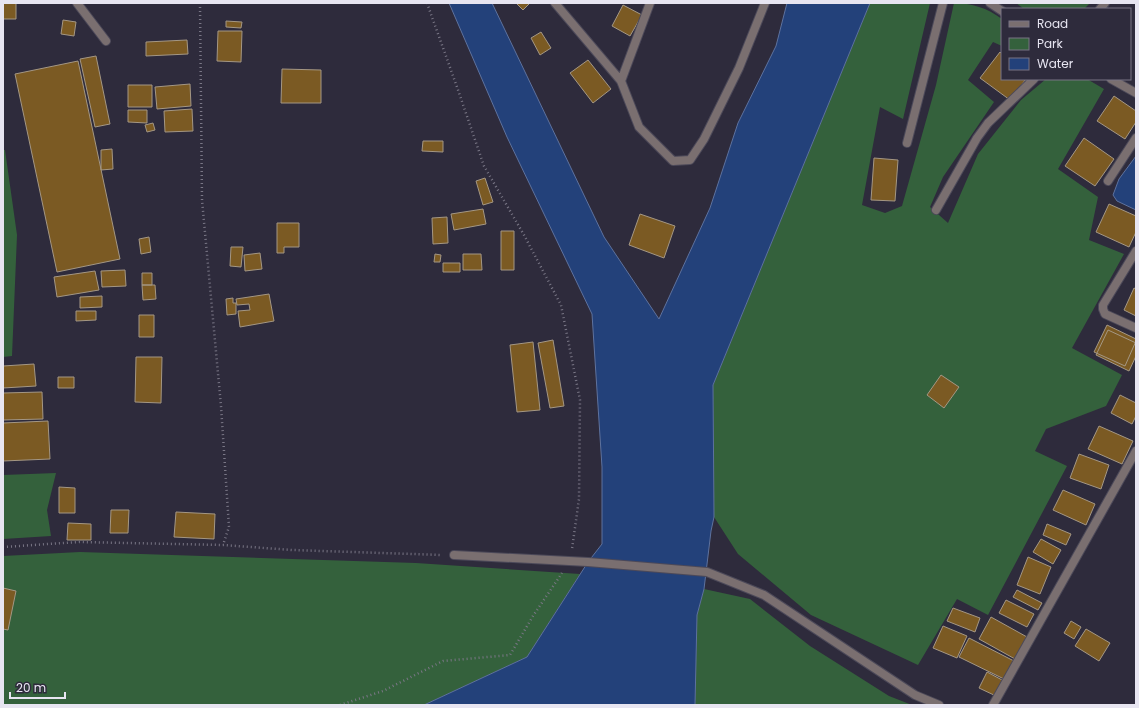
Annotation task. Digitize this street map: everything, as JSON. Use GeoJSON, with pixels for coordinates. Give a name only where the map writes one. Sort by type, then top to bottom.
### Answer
{"type":"FeatureCollection","features":[{"type":"Feature","properties":{"kind":"street"},"geometry":{"type":"LineString","coordinates":[[78,3],[106,41]]}},
{"type":"Feature","properties":{"kind":"street"},"geometry":{"type":"LineString","coordinates":[[555,3],[620,81],[639,127],[673,161],[690,160],[704,140],[736,75],[765,3]]}},
{"type":"Feature","properties":{"kind":"street"},"geometry":{"type":"LineString","coordinates":[[620,81],[650,3]]}},
{"type":"Feature","properties":{"kind":"street"},"geometry":{"type":"LineString","coordinates":[[907,143],[943,3]]}},
{"type":"Feature","properties":{"kind":"street"},"geometry":{"type":"LineString","coordinates":[[990,3],[1001,10]]}},
{"type":"Feature","properties":{"kind":"street"},"geometry":{"type":"LineString","coordinates":[[936,210],[977,138],[988,123],[1033,80]]}},
{"type":"Feature","properties":{"kind":"street"},"geometry":{"type":"LineString","coordinates":[[1113,80],[1136,93]]}},
{"type":"Feature","properties":{"kind":"street"},"geometry":{"type":"LineString","coordinates":[[1108,181],[1136,138]]}},
{"type":"Feature","properties":{"kind":"street"},"geometry":{"type":"LineString","coordinates":[[1136,251],[1103,305],[1105,314],[1136,328]]}},
{"type":"Feature","properties":{"kind":"street"},"geometry":{"type":"LineString","coordinates":[[993,705],[1136,451]]}},
{"type":"Feature","properties":{"kind":"street"},"geometry":{"type":"LineString","coordinates":[[454,555],[570,561],[707,572],[764,595],[915,695],[939,705]]}},
{"type":"Feature","properties":{"kind":"path"},"geometry":{"type":"LineString","coordinates":[[200,3],[202,200],[221,406],[229,527],[222,545]]}},
{"type":"Feature","properties":{"kind":"path"},"geometry":{"type":"LineString","coordinates":[[340,705],[383,692],[443,661],[510,655],[533,616],[570,561],[579,499],[580,400],[561,305],[524,235],[484,166],[427,3]]}},
{"type":"Feature","properties":{"kind":"path"},"geometry":{"type":"LineString","coordinates":[[3,547],[79,542],[222,545],[292,550],[454,555]]}},
{"type":"Feature","properties":{"kind":"green space"},"geometry":{"type":"Polygon","coordinates":[[[870,3],[930,3],[903,119],[880,107],[862,205],[885,213],[902,206],[936,85],[954,3],[979,7],[1001,18],[1001,46],[993,42],[968,80],[994,102],[943,177],[930,207],[948,223],[978,154],[1021,100],[1045,80],[1089,80],[1104,89],[1058,169],[1098,197],[1089,240],[1124,254],[1072,348],[1122,375],[1106,406],[1046,429],[1035,451],[1067,466],[988,615],[957,599],[918,665],[811,615],[738,554],[714,517],[713,385],[870,3]]]}},
{"type":"Feature","properties":{"kind":"green space"},"geometry":{"type":"Polygon","coordinates":[[[1016,3],[1090,3],[1085,8],[1023,8],[1016,3]]]}},
{"type":"Feature","properties":{"kind":"green space"},"geometry":{"type":"Polygon","coordinates":[[[3,150],[5,150],[17,235],[12,356],[3,357],[3,150]]]}},
{"type":"Feature","properties":{"kind":"green space"},"geometry":{"type":"Polygon","coordinates":[[[56,473],[47,510],[51,536],[3,539],[3,475],[56,473]]]}},
{"type":"Feature","properties":{"kind":"green space"},"geometry":{"type":"Polygon","coordinates":[[[80,552],[416,563],[580,574],[527,657],[424,705],[3,705],[3,556],[80,552]]]}},
{"type":"Feature","properties":{"kind":"green space"},"geometry":{"type":"Polygon","coordinates":[[[704,589],[750,599],[810,646],[889,696],[912,705],[695,705],[697,615],[704,589]]]}},
{"type":"Feature","properties":{"kind":"water"},"geometry":{"type":"Polygon","coordinates":[[[449,3],[492,3],[604,237],[659,319],[710,208],[738,123],[776,46],[787,3],[870,3],[713,385],[714,517],[704,589],[697,615],[695,705],[424,705],[527,657],[588,562],[602,544],[602,467],[592,314],[507,137],[449,3]]]}},
{"type":"Feature","properties":{"kind":"water"},"geometry":{"type":"Polygon","coordinates":[[[1136,156],[1136,210],[1117,201],[1113,195],[1119,179],[1136,156]]]}},
{"type":"Feature","properties":{"kind":"building"},"geometry":{"type":"Polygon","coordinates":[[[3,3],[16,3],[16,19],[3,19],[3,3]]]}},
{"type":"Feature","properties":{"kind":"building"},"geometry":{"type":"Polygon","coordinates":[[[516,3],[530,3],[523,10],[516,3]]]}},
{"type":"Feature","properties":{"kind":"building"},"geometry":{"type":"Polygon","coordinates":[[[623,5],[642,15],[630,36],[612,26],[623,5]]]}},
{"type":"Feature","properties":{"kind":"building"},"geometry":{"type":"Polygon","coordinates":[[[63,20],[76,22],[74,36],[61,34],[63,20]]]}},
{"type":"Feature","properties":{"kind":"building"},"geometry":{"type":"Polygon","coordinates":[[[226,21],[242,22],[241,28],[226,27],[226,21]]]}},
{"type":"Feature","properties":{"kind":"building"},"geometry":{"type":"Polygon","coordinates":[[[218,31],[242,31],[241,62],[217,61],[218,31]]]}},
{"type":"Feature","properties":{"kind":"building"},"geometry":{"type":"Polygon","coordinates":[[[541,32],[551,48],[540,55],[531,38],[541,32]]]}},
{"type":"Feature","properties":{"kind":"building"},"geometry":{"type":"Polygon","coordinates":[[[187,40],[188,54],[146,56],[146,42],[187,40]]]}},
{"type":"Feature","properties":{"kind":"building"},"geometry":{"type":"Polygon","coordinates":[[[1000,52],[1001,80],[1025,80],[1010,100],[980,78],[1000,52]]]}},
{"type":"Feature","properties":{"kind":"building"},"geometry":{"type":"Polygon","coordinates":[[[96,56],[110,124],[95,127],[80,59],[96,56]]]}},
{"type":"Feature","properties":{"kind":"building"},"geometry":{"type":"Polygon","coordinates":[[[588,60],[611,89],[593,103],[570,73],[588,60]]]}},
{"type":"Feature","properties":{"kind":"building"},"geometry":{"type":"Polygon","coordinates":[[[78,61],[120,259],[57,272],[15,74],[78,61]]]}},
{"type":"Feature","properties":{"kind":"building"},"geometry":{"type":"Polygon","coordinates":[[[282,69],[321,70],[321,103],[281,103],[282,69]]]}},
{"type":"Feature","properties":{"kind":"building"},"geometry":{"type":"Polygon","coordinates":[[[190,84],[191,106],[157,109],[155,87],[190,84]]]}},
{"type":"Feature","properties":{"kind":"building"},"geometry":{"type":"Polygon","coordinates":[[[128,85],[152,85],[152,107],[128,107],[128,85]]]}},
{"type":"Feature","properties":{"kind":"building"},"geometry":{"type":"Polygon","coordinates":[[[1114,96],[1136,111],[1136,122],[1125,139],[1097,121],[1114,96]]]}},
{"type":"Feature","properties":{"kind":"building"},"geometry":{"type":"Polygon","coordinates":[[[192,109],[193,131],[165,132],[164,111],[192,109]]]}},
{"type":"Feature","properties":{"kind":"building"},"geometry":{"type":"Polygon","coordinates":[[[128,110],[147,110],[147,123],[128,122],[128,110]]]}},
{"type":"Feature","properties":{"kind":"building"},"geometry":{"type":"Polygon","coordinates":[[[153,123],[155,130],[147,132],[145,125],[153,123]]]}},
{"type":"Feature","properties":{"kind":"building"},"geometry":{"type":"Polygon","coordinates":[[[1084,138],[1114,159],[1095,186],[1065,166],[1084,138]]]}},
{"type":"Feature","properties":{"kind":"building"},"geometry":{"type":"Polygon","coordinates":[[[423,141],[443,141],[443,152],[422,151],[423,141]]]}},
{"type":"Feature","properties":{"kind":"building"},"geometry":{"type":"Polygon","coordinates":[[[112,149],[113,169],[101,170],[101,150],[112,149]]]}},
{"type":"Feature","properties":{"kind":"building"},"geometry":{"type":"Polygon","coordinates":[[[874,158],[898,160],[895,201],[871,200],[874,158]]]}},
{"type":"Feature","properties":{"kind":"building"},"geometry":{"type":"Polygon","coordinates":[[[485,178],[493,202],[483,205],[476,181],[485,178]]]}},
{"type":"Feature","properties":{"kind":"building"},"geometry":{"type":"Polygon","coordinates":[[[1109,204],[1136,216],[1136,232],[1129,247],[1096,232],[1109,204]]]}},
{"type":"Feature","properties":{"kind":"building"},"geometry":{"type":"Polygon","coordinates":[[[483,209],[486,224],[454,230],[451,214],[483,209]]]}},
{"type":"Feature","properties":{"kind":"building"},"geometry":{"type":"Polygon","coordinates":[[[640,214],[675,226],[664,258],[629,245],[640,214]]]}},
{"type":"Feature","properties":{"kind":"building"},"geometry":{"type":"Polygon","coordinates":[[[447,217],[448,243],[433,244],[432,218],[447,217]]]}},
{"type":"Feature","properties":{"kind":"building"},"geometry":{"type":"Polygon","coordinates":[[[277,223],[299,223],[299,247],[284,247],[284,253],[277,253],[277,223]]]}},
{"type":"Feature","properties":{"kind":"building"},"geometry":{"type":"Polygon","coordinates":[[[501,231],[514,231],[514,270],[501,270],[501,231]]]}},
{"type":"Feature","properties":{"kind":"building"},"geometry":{"type":"Polygon","coordinates":[[[149,237],[151,252],[141,254],[139,239],[149,237]]]}},
{"type":"Feature","properties":{"kind":"building"},"geometry":{"type":"Polygon","coordinates":[[[231,247],[243,247],[241,267],[230,266],[231,247]]]}},
{"type":"Feature","properties":{"kind":"building"},"geometry":{"type":"Polygon","coordinates":[[[260,253],[262,269],[245,271],[244,255],[260,253]]]}},
{"type":"Feature","properties":{"kind":"building"},"geometry":{"type":"Polygon","coordinates":[[[435,254],[441,255],[440,262],[434,262],[435,254]]]}},
{"type":"Feature","properties":{"kind":"building"},"geometry":{"type":"Polygon","coordinates":[[[463,254],[481,254],[482,270],[463,270],[463,254]]]}},
{"type":"Feature","properties":{"kind":"building"},"geometry":{"type":"Polygon","coordinates":[[[443,263],[460,263],[460,272],[443,272],[443,263]]]}},
{"type":"Feature","properties":{"kind":"building"},"geometry":{"type":"Polygon","coordinates":[[[125,270],[126,286],[102,287],[101,271],[125,270]]]}},
{"type":"Feature","properties":{"kind":"building"},"geometry":{"type":"Polygon","coordinates":[[[95,271],[99,290],[57,297],[54,277],[95,271]]]}},
{"type":"Feature","properties":{"kind":"building"},"geometry":{"type":"Polygon","coordinates":[[[142,273],[152,273],[152,285],[142,285],[142,273]]]}},
{"type":"Feature","properties":{"kind":"building"},"geometry":{"type":"Polygon","coordinates":[[[142,285],[155,285],[156,299],[143,300],[142,285]]]}},
{"type":"Feature","properties":{"kind":"building"},"geometry":{"type":"Polygon","coordinates":[[[1134,288],[1136,289],[1136,316],[1124,310],[1134,288]]]}},
{"type":"Feature","properties":{"kind":"building"},"geometry":{"type":"Polygon","coordinates":[[[269,294],[274,321],[240,327],[238,311],[250,310],[249,304],[237,305],[236,299],[269,294]]]}},
{"type":"Feature","properties":{"kind":"building"},"geometry":{"type":"Polygon","coordinates":[[[102,296],[102,307],[80,308],[80,297],[102,296]]]}},
{"type":"Feature","properties":{"kind":"building"},"geometry":{"type":"Polygon","coordinates":[[[233,298],[233,303],[236,303],[236,314],[227,315],[226,299],[233,298]]]}},
{"type":"Feature","properties":{"kind":"building"},"geometry":{"type":"Polygon","coordinates":[[[76,311],[96,311],[96,320],[76,321],[76,311]]]}},
{"type":"Feature","properties":{"kind":"building"},"geometry":{"type":"Polygon","coordinates":[[[139,315],[154,315],[154,337],[139,337],[139,315]]]}},
{"type":"Feature","properties":{"kind":"building"},"geometry":{"type":"Polygon","coordinates":[[[1107,325],[1136,339],[1125,366],[1094,352],[1107,325]]]}},
{"type":"Feature","properties":{"kind":"building"},"geometry":{"type":"Polygon","coordinates":[[[1108,330],[1136,343],[1136,356],[1129,371],[1096,355],[1108,330]]]}},
{"type":"Feature","properties":{"kind":"building"},"geometry":{"type":"Polygon","coordinates":[[[553,340],[564,406],[550,408],[538,343],[553,340]]]}},
{"type":"Feature","properties":{"kind":"building"},"geometry":{"type":"Polygon","coordinates":[[[533,342],[540,410],[517,412],[510,345],[533,342]]]}},
{"type":"Feature","properties":{"kind":"building"},"geometry":{"type":"Polygon","coordinates":[[[136,357],[162,357],[161,403],[135,402],[136,357]]]}},
{"type":"Feature","properties":{"kind":"building"},"geometry":{"type":"Polygon","coordinates":[[[34,364],[36,386],[3,388],[3,366],[34,364]]]}},
{"type":"Feature","properties":{"kind":"building"},"geometry":{"type":"Polygon","coordinates":[[[941,375],[959,387],[944,408],[927,395],[941,375]]]}},
{"type":"Feature","properties":{"kind":"building"},"geometry":{"type":"Polygon","coordinates":[[[58,377],[74,377],[74,388],[58,388],[58,377]]]}},
{"type":"Feature","properties":{"kind":"building"},"geometry":{"type":"Polygon","coordinates":[[[42,392],[43,419],[3,420],[3,393],[42,392]]]}},
{"type":"Feature","properties":{"kind":"building"},"geometry":{"type":"Polygon","coordinates":[[[1120,395],[1136,403],[1136,416],[1132,424],[1111,413],[1120,395]]]}},
{"type":"Feature","properties":{"kind":"building"},"geometry":{"type":"Polygon","coordinates":[[[48,421],[50,459],[3,461],[3,423],[48,421]]]}},
{"type":"Feature","properties":{"kind":"building"},"geometry":{"type":"Polygon","coordinates":[[[1099,426],[1133,441],[1122,464],[1088,449],[1099,426]]]}},
{"type":"Feature","properties":{"kind":"building"},"geometry":{"type":"Polygon","coordinates":[[[1079,454],[1109,465],[1101,489],[1070,478],[1079,454]]]}},
{"type":"Feature","properties":{"kind":"building"},"geometry":{"type":"Polygon","coordinates":[[[59,487],[75,488],[75,513],[59,513],[59,487]]]}},
{"type":"Feature","properties":{"kind":"building"},"geometry":{"type":"Polygon","coordinates":[[[1063,490],[1095,504],[1086,525],[1053,510],[1063,490]]]}},
{"type":"Feature","properties":{"kind":"building"},"geometry":{"type":"Polygon","coordinates":[[[111,510],[129,510],[128,533],[110,533],[111,510]]]}},
{"type":"Feature","properties":{"kind":"building"},"geometry":{"type":"Polygon","coordinates":[[[176,512],[215,514],[214,539],[174,537],[176,512]]]}},
{"type":"Feature","properties":{"kind":"building"},"geometry":{"type":"Polygon","coordinates":[[[68,523],[91,524],[91,540],[67,540],[68,523]]]}},
{"type":"Feature","properties":{"kind":"building"},"geometry":{"type":"Polygon","coordinates":[[[1047,524],[1071,534],[1066,545],[1043,535],[1047,524]]]}},
{"type":"Feature","properties":{"kind":"building"},"geometry":{"type":"Polygon","coordinates":[[[1041,539],[1061,550],[1053,564],[1033,552],[1041,539]]]}},
{"type":"Feature","properties":{"kind":"building"},"geometry":{"type":"Polygon","coordinates":[[[1028,557],[1051,567],[1040,594],[1017,585],[1028,557]]]}},
{"type":"Feature","properties":{"kind":"building"},"geometry":{"type":"Polygon","coordinates":[[[3,588],[16,591],[8,630],[3,629],[3,588]]]}},
{"type":"Feature","properties":{"kind":"building"},"geometry":{"type":"Polygon","coordinates":[[[1017,590],[1042,603],[1038,610],[1013,597],[1017,590]]]}},
{"type":"Feature","properties":{"kind":"building"},"geometry":{"type":"Polygon","coordinates":[[[1006,600],[1034,614],[1027,627],[999,613],[1006,600]]]}},
{"type":"Feature","properties":{"kind":"building"},"geometry":{"type":"Polygon","coordinates":[[[953,608],[980,618],[975,632],[947,621],[953,608]]]}},
{"type":"Feature","properties":{"kind":"building"},"geometry":{"type":"Polygon","coordinates":[[[991,617],[1027,637],[1015,659],[979,639],[991,617]]]}},
{"type":"Feature","properties":{"kind":"building"},"geometry":{"type":"Polygon","coordinates":[[[1071,621],[1081,627],[1074,639],[1064,633],[1071,621]]]}},
{"type":"Feature","properties":{"kind":"building"},"geometry":{"type":"Polygon","coordinates":[[[943,626],[967,636],[957,658],[933,648],[943,626]]]}},
{"type":"Feature","properties":{"kind":"building"},"geometry":{"type":"Polygon","coordinates":[[[1086,629],[1110,643],[1099,661],[1075,646],[1086,629]]]}},
{"type":"Feature","properties":{"kind":"building"},"geometry":{"type":"Polygon","coordinates":[[[969,638],[1014,661],[1004,679],[959,657],[969,638]]]}},
{"type":"Feature","properties":{"kind":"building"},"geometry":{"type":"Polygon","coordinates":[[[987,672],[1004,681],[996,696],[979,688],[987,672]]]}}]}
